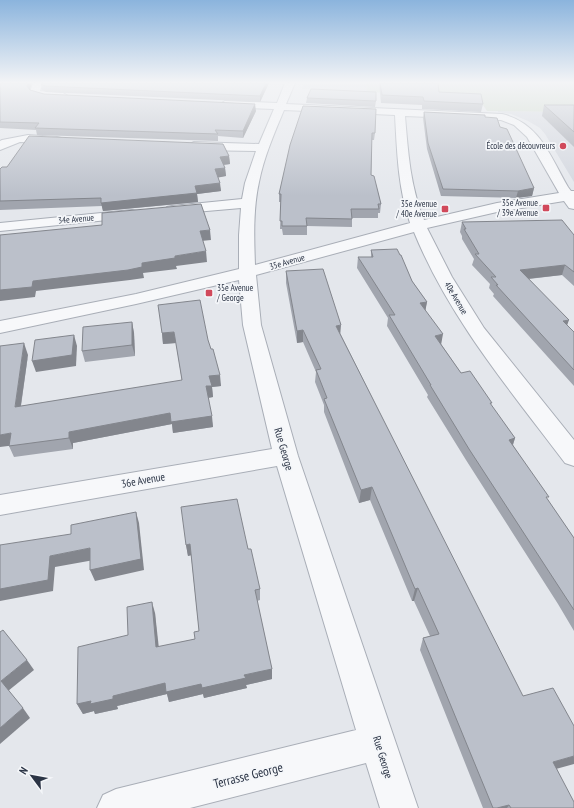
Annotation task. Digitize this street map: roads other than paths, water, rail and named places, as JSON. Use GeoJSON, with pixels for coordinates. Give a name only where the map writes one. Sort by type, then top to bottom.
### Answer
{"type":"FeatureCollection","features":[{"type":"Feature","properties":{"kind":"street","name":"Rue George"},"geometry":{"type":"LineString","coordinates":[[275,121],[252,182],[248,203],[247,272],[252,325],[286,456],[399,808]]}},
{"type":"Feature","properties":{"kind":"street","name":"40e Avenue"},"geometry":{"type":"LineString","coordinates":[[401,121],[405,178],[410,200],[418,225],[433,257],[461,308],[574,457]]}},
{"type":"Feature","properties":{"kind":"street"},"geometry":{"type":"LineString","coordinates":[[512,121],[518,123],[532,135],[572,199]]}},
{"type":"Feature","properties":{"kind":"street"},"geometry":{"type":"LineString","coordinates":[[0,146],[11,141],[22,139],[67,140]]}},
{"type":"Feature","properties":{"kind":"street"},"geometry":{"type":"LineString","coordinates":[[185,145],[264,148]]}},
{"type":"Feature","properties":{"kind":"street","name":"35e Avenue"},"geometry":{"type":"LineString","coordinates":[[0,327],[111,305],[247,272],[418,225],[483,210],[572,199]]}},
{"type":"Feature","properties":{"kind":"street","name":"34e Avenue"},"geometry":{"type":"LineString","coordinates":[[0,227],[248,203]]}},
{"type":"Feature","properties":{"kind":"street","name":"36e Avenue"},"geometry":{"type":"LineString","coordinates":[[0,505],[286,456]]}},
{"type":"Feature","properties":{"kind":"street","name":"Terrasse George"},"geometry":{"type":"LineString","coordinates":[[116,808],[379,742]]}},
{"type":"Feature","properties":{"kind":"place","name":"École des découvreurs"},"geometry":{"type":"Point","coordinates":[563,146]}},
{"type":"Feature","properties":{"kind":"place","name":"35e Avenue / 39e Avenue"},"geometry":{"type":"Point","coordinates":[546,208]}},
{"type":"Feature","properties":{"kind":"place","name":"35e Avenue / 40e Avenue"},"geometry":{"type":"Point","coordinates":[445,209]}},
{"type":"Feature","properties":{"kind":"place","name":"35e Avenue / George"},"geometry":{"type":"Point","coordinates":[209,293]}}]}
